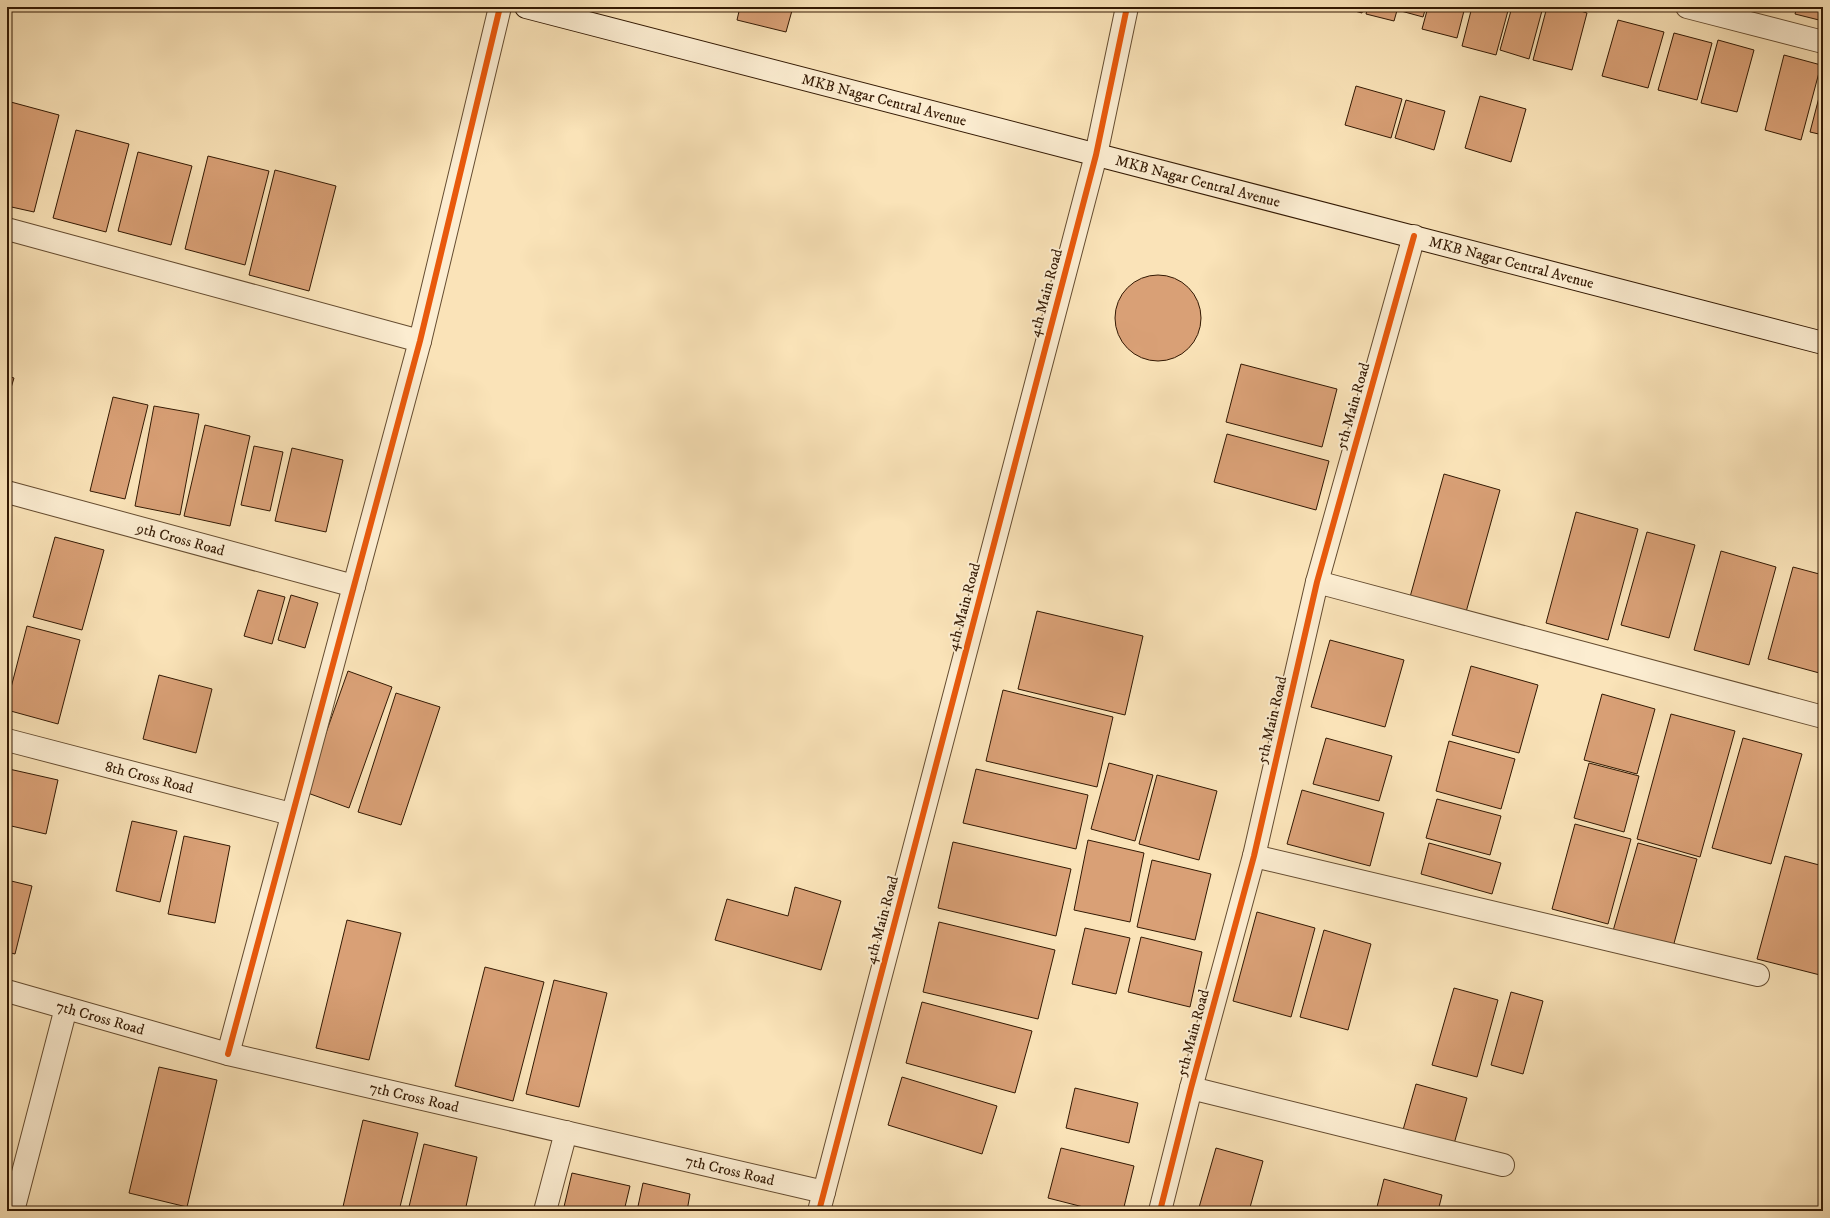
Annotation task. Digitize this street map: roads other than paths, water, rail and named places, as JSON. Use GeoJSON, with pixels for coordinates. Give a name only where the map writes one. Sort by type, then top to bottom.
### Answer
{"type":"FeatureCollection","features":[{"type":"Feature","properties":{"kind":"street"},"geometry":{"type":"LineString","coordinates":[[228,1054],[291,814],[420,341],[500,7]]}},
{"type":"Feature","properties":{"kind":"street","name":"MKB Nagar Central Avenue"},"geometry":{"type":"LineString","coordinates":[[526,7],[1823,343]]}},
{"type":"Feature","properties":{"kind":"street","name":"4th Main Road"},"geometry":{"type":"LineString","coordinates":[[821,1202],[1096,155],[1127,7]]}},
{"type":"Feature","properties":{"kind":"street"},"geometry":{"type":"LineString","coordinates":[[1688,7],[1823,42]]}},
{"type":"Feature","properties":{"kind":"street"},"geometry":{"type":"LineString","coordinates":[[7,229],[420,341]]}},
{"type":"Feature","properties":{"kind":"street","name":"5th Main Road"},"geometry":{"type":"LineString","coordinates":[[1160,1211],[1191,1088],[1254,856],[1317,582],[1414,236]]}},
{"type":"Feature","properties":{"kind":"street","name":"9th Cross Road"},"geometry":{"type":"LineString","coordinates":[[7,492],[354,586]]}},
{"type":"Feature","properties":{"kind":"street"},"geometry":{"type":"LineString","coordinates":[[1317,582],[1823,717]]}},
{"type":"Feature","properties":{"kind":"street","name":"8th Cross Road"},"geometry":{"type":"LineString","coordinates":[[7,740],[291,814]]}},
{"type":"Feature","properties":{"kind":"street"},"geometry":{"type":"LineString","coordinates":[[1254,856],[1758,975]]}},
{"type":"Feature","properties":{"kind":"street","name":"7th Cross Road"},"geometry":{"type":"LineString","coordinates":[[7,991],[228,1054],[566,1132],[821,1202]]}},
{"type":"Feature","properties":{"kind":"street"},"geometry":{"type":"LineString","coordinates":[[13,1211],[66,1008]]}},
{"type":"Feature","properties":{"kind":"street"},"geometry":{"type":"LineString","coordinates":[[1191,1088],[1503,1165]]}},
{"type":"Feature","properties":{"kind":"street"},"geometry":{"type":"LineString","coordinates":[[546,1211],[566,1132]]}}]}
